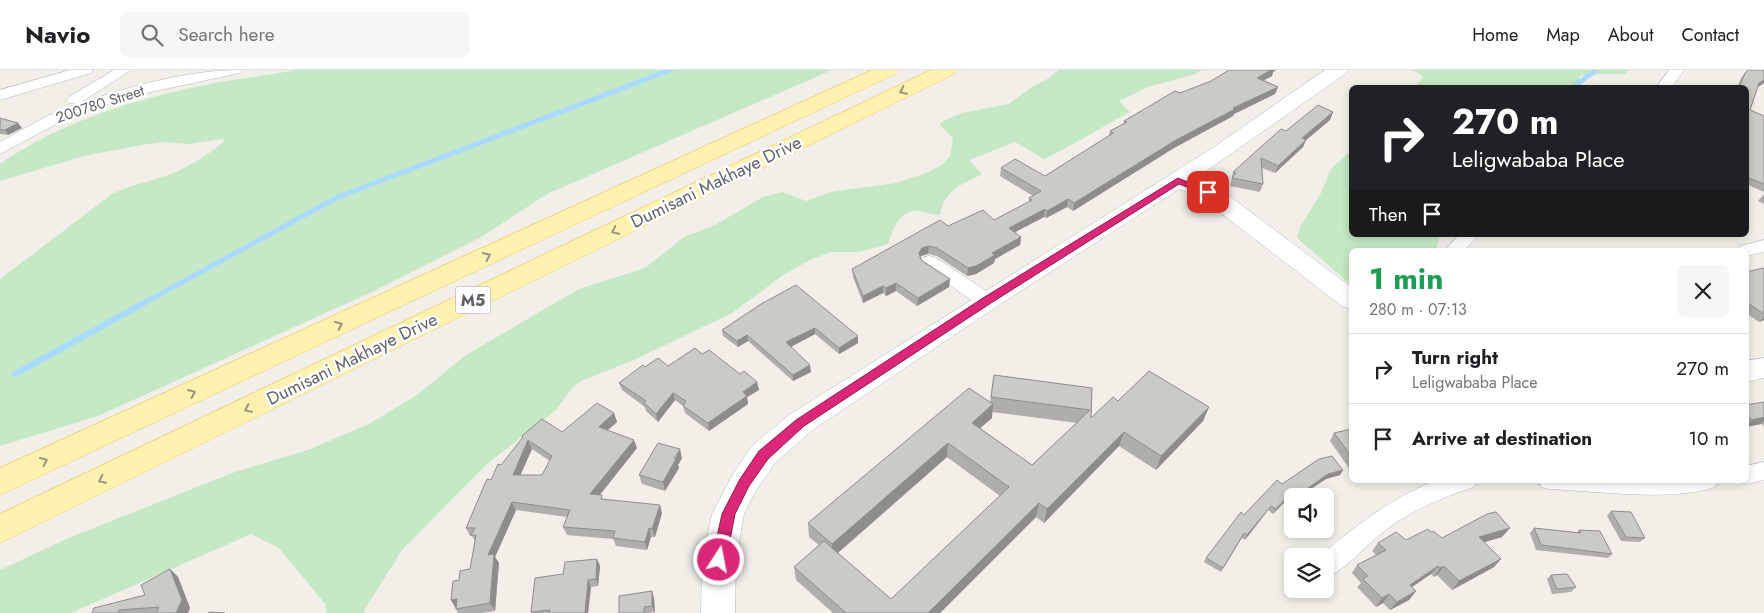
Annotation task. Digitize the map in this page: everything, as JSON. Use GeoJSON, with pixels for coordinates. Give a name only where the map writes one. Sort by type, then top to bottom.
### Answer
{"type":"FeatureCollection","features":[{"type":"Feature","properties":{"kind":"main road","name":"Dumisani Makhaye Drive"},"geometry":{"type":"LineString","coordinates":[[0,482],[888,70]]}},
{"type":"Feature","properties":{"kind":"main road","name":"Dumisani Makhaye Drive"},"geometry":{"type":"LineString","coordinates":[[0,529],[947,70]]}},
{"type":"Feature","properties":{"kind":"street"},"geometry":{"type":"LineString","coordinates":[[1,93],[86,70]]}},
{"type":"Feature","properties":{"kind":"street"},"geometry":{"type":"LineString","coordinates":[[46,122],[50,114],[124,70]]}},
{"type":"Feature","properties":{"kind":"street","name":"200780 Street"},"geometry":{"type":"LineString","coordinates":[[0,149],[46,122],[110,97],[235,70]]}},
{"type":"Feature","properties":{"kind":"street"},"geometry":{"type":"LineString","coordinates":[[718,613],[719,560],[728,514],[744,482],[763,455],[800,423],[987,301],[1178,181],[1299,99],[1338,70]]}},
{"type":"Feature","properties":{"kind":"street"},"geometry":{"type":"LineString","coordinates":[[1665,85],[1677,70]]}},
{"type":"Feature","properties":{"kind":"street"},"geometry":{"type":"LineString","coordinates":[[1178,181],[1208,192],[1349,298]]}},
{"type":"Feature","properties":{"kind":"street"},"geometry":{"type":"LineString","coordinates":[[1457,248],[1468,237]]}},
{"type":"Feature","properties":{"kind":"street"},"geometry":{"type":"LineString","coordinates":[[1749,249],[1764,246]]}},
{"type":"Feature","properties":{"kind":"street"},"geometry":{"type":"LineString","coordinates":[[929,262],[987,301]]}},
{"type":"Feature","properties":{"kind":"street"},"geometry":{"type":"LineString","coordinates":[[1749,371],[1764,368]]}},
{"type":"Feature","properties":{"kind":"street"},"geometry":{"type":"LineString","coordinates":[[1749,474],[1764,471]]}},
{"type":"Feature","properties":{"kind":"street"},"geometry":{"type":"LineString","coordinates":[[1334,559],[1376,522],[1408,502],[1440,487],[1455,483]]}},
{"type":"Feature","properties":{"kind":"street"},"geometry":{"type":"LineString","coordinates":[[1620,483],[1664,485],[1681,483]]}},
{"type":"Feature","properties":{"kind":"green space"},"geometry":{"type":"Polygon","coordinates":[[[295,70],[832,70],[547,194],[483,236],[374,291],[98,416],[0,446],[0,279],[112,194],[183,169],[225,141],[222,139],[188,144],[165,142],[141,145],[84,156],[0,181],[0,164],[47,136],[98,114],[125,105],[205,85],[295,70]]]}},
{"type":"Feature","properties":{"kind":"green space"},"geometry":{"type":"Polygon","coordinates":[[[1059,70],[1202,70],[1196,74],[1148,87],[1119,101],[1130,112],[1044,159],[1015,142],[969,160],[982,174],[955,189],[946,199],[940,215],[919,211],[907,213],[898,221],[888,244],[859,252],[831,252],[812,259],[783,275],[732,313],[634,360],[581,381],[572,388],[556,410],[487,464],[403,549],[364,613],[326,613],[326,605],[279,548],[251,534],[71,613],[0,613],[0,570],[71,537],[192,489],[235,472],[308,450],[369,424],[417,395],[466,355],[579,289],[645,268],[684,237],[715,225],[763,197],[782,192],[806,201],[830,192],[896,183],[924,174],[942,165],[950,156],[953,138],[940,125],[941,122],[962,113],[1009,104],[1059,70]]]}},
{"type":"Feature","properties":{"kind":"green space"},"geometry":{"type":"Polygon","coordinates":[[[1412,70],[1628,70],[1625,74],[1580,76],[1579,85],[1416,85],[1423,78],[1412,70]]]}},
{"type":"Feature","properties":{"kind":"green space"},"geometry":{"type":"Polygon","coordinates":[[[1349,153],[1349,237],[1439,237],[1437,248],[1349,248],[1349,283],[1297,238],[1300,227],[1321,193],[1331,169],[1349,153]]]}},
{"type":"Feature","properties":{"kind":"building"},"geometry":{"type":"Polygon","coordinates":[[[1229,70],[1271,70],[1257,78],[1278,87],[1233,108],[1235,109],[1176,140],[1074,203],[1068,199],[1047,211],[1045,209],[1009,228],[1021,237],[992,253],[995,255],[976,266],[968,268],[937,248],[929,246],[922,248],[919,253],[921,260],[950,279],[918,298],[896,283],[886,288],[883,286],[863,296],[852,269],[940,220],[948,226],[983,210],[994,220],[1032,200],[1029,198],[1041,191],[1001,168],[1015,159],[1045,176],[1113,133],[1110,131],[1127,122],[1124,121],[1175,91],[1180,93],[1211,81],[1229,70]]]}},
{"type":"Feature","properties":{"kind":"building"},"geometry":{"type":"Polygon","coordinates":[[[1748,70],[1764,70],[1764,80],[1759,83],[1750,110],[1764,116],[1764,184],[1749,178],[1749,85],[1740,85],[1748,70]]]}},
{"type":"Feature","properties":{"kind":"building"},"geometry":{"type":"Polygon","coordinates":[[[1318,105],[1333,112],[1302,138],[1306,140],[1278,166],[1261,158],[1263,184],[1232,178],[1236,173],[1233,172],[1281,129],[1286,131],[1318,105]]]}},
{"type":"Feature","properties":{"kind":"building"},"geometry":{"type":"Polygon","coordinates":[[[0,118],[18,123],[5,130],[0,130],[0,118]]]}},
{"type":"Feature","properties":{"kind":"building"},"geometry":{"type":"Polygon","coordinates":[[[1764,269],[1764,314],[1749,304],[1749,271],[1764,269]]]}},
{"type":"Feature","properties":{"kind":"building"},"geometry":{"type":"Polygon","coordinates":[[[796,285],[858,336],[839,348],[815,328],[786,342],[810,365],[793,375],[747,335],[737,341],[722,330],[761,304],[796,285]]]}},
{"type":"Feature","properties":{"kind":"building"},"geometry":{"type":"Polygon","coordinates":[[[695,348],[702,354],[709,350],[740,374],[744,371],[757,382],[743,392],[747,396],[708,423],[683,406],[686,401],[673,393],[656,414],[644,403],[646,401],[619,383],[643,365],[645,367],[658,358],[668,366],[695,348]]]}},
{"type":"Feature","properties":{"kind":"building"},"geometry":{"type":"Polygon","coordinates":[[[1149,371],[1209,407],[1161,456],[1124,432],[1047,509],[1039,503],[928,613],[846,613],[794,567],[824,541],[891,599],[1009,487],[948,443],[832,544],[808,523],[969,388],[993,404],[972,423],[1032,465],[1090,410],[991,397],[994,375],[1092,388],[1091,418],[1113,397],[1118,401],[1149,371]]]}},
{"type":"Feature","properties":{"kind":"building"},"geometry":{"type":"Polygon","coordinates":[[[1764,402],[1764,417],[1752,420],[1749,418],[1749,404],[1764,402]]]}},
{"type":"Feature","properties":{"kind":"building"},"geometry":{"type":"Polygon","coordinates":[[[597,403],[614,413],[599,427],[634,440],[590,494],[602,495],[601,499],[660,505],[652,529],[649,528],[645,542],[613,538],[615,531],[563,527],[570,510],[512,502],[488,555],[494,554],[490,603],[456,609],[457,599],[451,600],[453,581],[459,580],[460,571],[470,569],[476,535],[471,535],[475,528],[466,528],[487,479],[491,480],[498,464],[501,465],[522,436],[542,419],[562,432],[597,403]],[[528,440],[513,475],[542,475],[552,456],[528,440]]]}},
{"type":"Feature","properties":{"kind":"building"},"geometry":{"type":"Polygon","coordinates":[[[1349,429],[1349,453],[1334,433],[1349,429]]]}},
{"type":"Feature","properties":{"kind":"building"},"geometry":{"type":"Polygon","coordinates":[[[658,443],[680,449],[663,482],[639,475],[658,443]]]}},
{"type":"Feature","properties":{"kind":"building"},"geometry":{"type":"Polygon","coordinates":[[[1332,456],[1343,470],[1328,474],[1308,488],[1284,488],[1284,501],[1276,509],[1271,506],[1247,535],[1244,533],[1223,568],[1206,558],[1241,512],[1244,515],[1277,480],[1282,484],[1319,459],[1332,456]]]}},
{"type":"Feature","properties":{"kind":"building"},"geometry":{"type":"Polygon","coordinates":[[[1611,511],[1631,512],[1645,538],[1626,537],[1611,511]]]}},
{"type":"Feature","properties":{"kind":"building"},"geometry":{"type":"Polygon","coordinates":[[[1496,512],[1510,528],[1479,537],[1501,559],[1459,581],[1444,566],[1440,568],[1438,566],[1410,585],[1416,591],[1397,602],[1389,594],[1382,598],[1363,579],[1368,576],[1357,565],[1386,550],[1378,543],[1396,532],[1406,540],[1428,529],[1442,538],[1487,514],[1496,512]]]}},
{"type":"Feature","properties":{"kind":"building"},"geometry":{"type":"Polygon","coordinates":[[[1534,528],[1581,533],[1579,530],[1600,531],[1612,554],[1541,545],[1534,528]]]}},
{"type":"Feature","properties":{"kind":"building"},"geometry":{"type":"Polygon","coordinates":[[[597,559],[596,579],[588,580],[585,613],[549,613],[550,610],[531,612],[535,578],[563,574],[565,562],[597,559]]]}},
{"type":"Feature","properties":{"kind":"building"},"geometry":{"type":"Polygon","coordinates":[[[170,569],[182,600],[176,613],[156,613],[159,607],[119,610],[118,613],[92,613],[94,608],[145,595],[141,585],[170,569]]]}},
{"type":"Feature","properties":{"kind":"building"},"geometry":{"type":"Polygon","coordinates":[[[1567,574],[1576,587],[1557,589],[1551,575],[1567,574]]]}},
{"type":"Feature","properties":{"kind":"building"},"geometry":{"type":"Polygon","coordinates":[[[652,591],[652,606],[644,607],[644,613],[619,613],[619,596],[652,591]]]}},
{"type":"Feature","properties":{"kind":"waterway"},"geometry":{"type":"LineString","coordinates":[[142,304],[338,197],[670,70]]}},
{"type":"Feature","properties":{"kind":"waterway"},"geometry":{"type":"LineString","coordinates":[[1576,85],[1596,70]]}},
{"type":"Feature","properties":{"kind":"waterway"},"geometry":{"type":"LineString","coordinates":[[15,374],[144,303]]}},
{"type":"Feature","properties":{"kind":"route"},"geometry":{"type":"LineString","coordinates":[[719,560],[728,514],[744,482],[763,455],[800,423],[987,301],[1178,181],[1208,192]]}}]}
